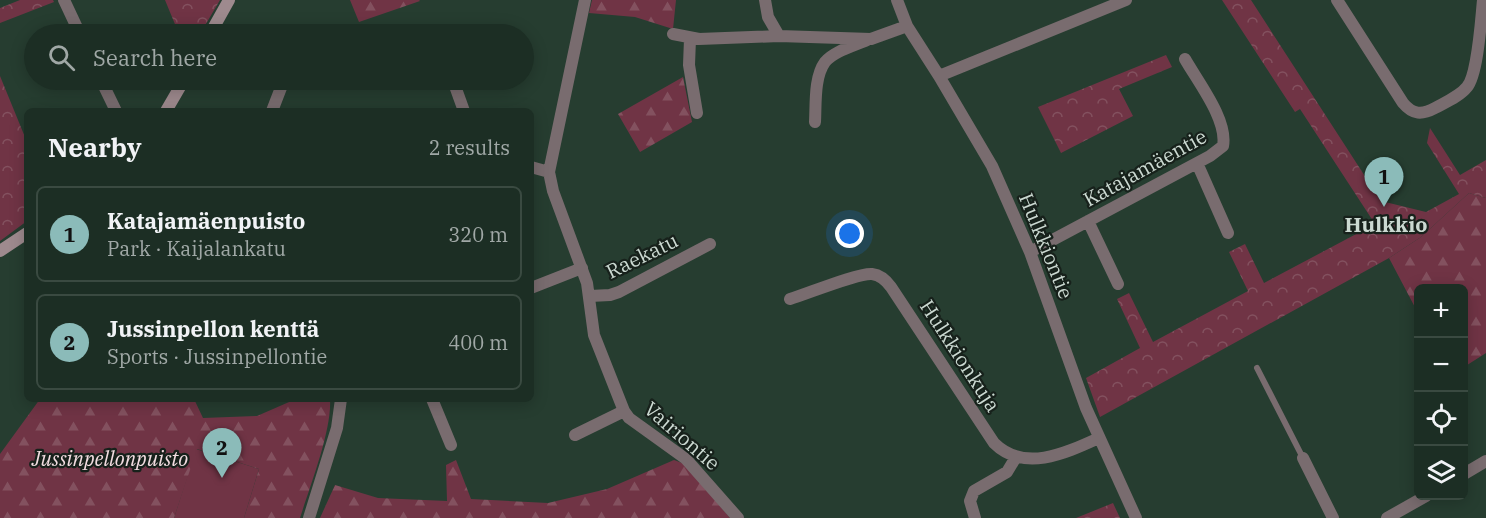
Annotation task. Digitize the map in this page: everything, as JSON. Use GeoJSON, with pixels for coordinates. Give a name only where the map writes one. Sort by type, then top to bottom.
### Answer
{"type":"FeatureCollection","features":[{"type":"Feature","properties":{"kind":"street"},"geometry":{"type":"LineString","coordinates":[[64,0],[75,24]]}},
{"type":"Feature","properties":{"kind":"street"},"geometry":{"type":"LineString","coordinates":[[216,24],[230,0]]}},
{"type":"Feature","properties":{"kind":"street"},"geometry":{"type":"LineString","coordinates":[[575,435],[624,411],[594,334],[590,296],[553,191],[549,172],[585,0]]}},
{"type":"Feature","properties":{"kind":"street"},"geometry":{"type":"LineString","coordinates":[[765,0],[768,17],[779,36]]}},
{"type":"Feature","properties":{"kind":"street","name":"Hulkkiontie"},"geometry":{"type":"LineString","coordinates":[[897,0],[907,26],[992,166],[1030,252],[1099,438],[1136,518]]}},
{"type":"Feature","properties":{"kind":"street"},"geometry":{"type":"LineString","coordinates":[[939,76],[1126,0]]}},
{"type":"Feature","properties":{"kind":"street"},"geometry":{"type":"LineString","coordinates":[[1337,0],[1403,103],[1415,113],[1423,113],[1462,92],[1468,86],[1474,71],[1483,0]]}},
{"type":"Feature","properties":{"kind":"street"},"geometry":{"type":"LineString","coordinates":[[814,122],[820,72],[826,61],[836,54],[907,26]]}},
{"type":"Feature","properties":{"kind":"street"},"geometry":{"type":"LineString","coordinates":[[673,34],[690,39],[779,36],[871,39]]}},
{"type":"Feature","properties":{"kind":"street"},"geometry":{"type":"LineString","coordinates":[[690,39],[689,65],[697,113]]}},
{"type":"Feature","properties":{"kind":"street","name":"Katajamäentie"},"geometry":{"type":"LineString","coordinates":[[1030,252],[1197,163],[1223,146],[1225,138],[1220,121],[1185,59]]}},
{"type":"Feature","properties":{"kind":"street"},"geometry":{"type":"LineString","coordinates":[[106,90],[115,108]]}},
{"type":"Feature","properties":{"kind":"street"},"geometry":{"type":"LineString","coordinates":[[168,108],[178,90]]}},
{"type":"Feature","properties":{"kind":"street"},"geometry":{"type":"LineString","coordinates":[[273,108],[280,90]]}},
{"type":"Feature","properties":{"kind":"street"},"geometry":{"type":"LineString","coordinates":[[456,90],[463,108]]}},
{"type":"Feature","properties":{"kind":"street"},"geometry":{"type":"LineString","coordinates":[[1197,163],[1228,234]]}},
{"type":"Feature","properties":{"kind":"street"},"geometry":{"type":"LineString","coordinates":[[534,168],[549,172]]}},
{"type":"Feature","properties":{"kind":"street"},"geometry":{"type":"LineString","coordinates":[[1088,221],[1118,284]]}},
{"type":"Feature","properties":{"kind":"street"},"geometry":{"type":"LineString","coordinates":[[0,251],[24,235]]}},
{"type":"Feature","properties":{"kind":"street","name":"Raekatu"},"geometry":{"type":"LineString","coordinates":[[590,296],[619,292],[710,244]]}},
{"type":"Feature","properties":{"kind":"street"},"geometry":{"type":"LineString","coordinates":[[534,287],[582,268]]}},
{"type":"Feature","properties":{"kind":"street","name":"Hulkkionkuja"},"geometry":{"type":"LineString","coordinates":[[790,299],[862,275],[871,274],[886,280],[994,443],[1008,455],[1016,457]]}},
{"type":"Feature","properties":{"kind":"street"},"geometry":{"type":"LineString","coordinates":[[309,518],[337,428],[341,402]]}},
{"type":"Feature","properties":{"kind":"street"},"geometry":{"type":"LineString","coordinates":[[433,402],[450,445]]}},
{"type":"Feature","properties":{"kind":"street","name":"Vairiontie"},"geometry":{"type":"LineString","coordinates":[[624,411],[638,425],[675,450],[695,468],[738,518]]}},
{"type":"Feature","properties":{"kind":"street"},"geometry":{"type":"LineString","coordinates":[[975,518],[970,501],[974,490],[1007,472],[1016,457],[1035,459],[1057,455],[1099,438]]}},
{"type":"Feature","properties":{"kind":"street"},"geometry":{"type":"LineString","coordinates":[[1303,458],[1333,518]]}},
{"type":"Feature","properties":{"kind":"street"},"geometry":{"type":"LineString","coordinates":[[1468,472],[1486,461]]}},
{"type":"Feature","properties":{"kind":"street"},"geometry":{"type":"LineString","coordinates":[[1387,518],[1418,500]]}},
{"type":"Feature","properties":{"kind":"lane"},"geometry":{"type":"LineString","coordinates":[[1257,368],[1303,458]]}},
{"type":"Feature","properties":{"kind":"green space"},"geometry":{"type":"Polygon","coordinates":[[[20,0],[53,0],[54,2],[0,23],[0,8],[20,0]]]}},
{"type":"Feature","properties":{"kind":"green space"},"geometry":{"type":"Polygon","coordinates":[[[165,0],[220,0],[206,24],[175,24],[165,0]]]}},
{"type":"Feature","properties":{"kind":"green space"},"geometry":{"type":"Polygon","coordinates":[[[350,0],[419,0],[420,1],[359,22],[350,0]]]}},
{"type":"Feature","properties":{"kind":"green space"},"geometry":{"type":"Polygon","coordinates":[[[592,0],[676,0],[673,29],[635,17],[589,13],[592,0]]]}},
{"type":"Feature","properties":{"kind":"green space"},"geometry":{"type":"Polygon","coordinates":[[[1222,0],[1251,0],[1381,201],[1426,212],[1459,194],[1427,143],[1430,128],[1460,175],[1486,160],[1486,198],[1469,193],[1421,237],[1389,258],[1100,417],[1086,378],[1140,348],[1117,299],[1129,293],[1153,342],[1248,291],[1229,252],[1245,244],[1264,283],[1375,224],[1300,109],[1295,112],[1222,0]]]}},
{"type":"Feature","properties":{"kind":"green space"},"geometry":{"type":"Polygon","coordinates":[[[1166,55],[1172,67],[1119,89],[1133,116],[1061,153],[1038,107],[1166,55]]]}},
{"type":"Feature","properties":{"kind":"green space"},"geometry":{"type":"Polygon","coordinates":[[[0,76],[24,135],[24,223],[0,241],[0,76]]]}},
{"type":"Feature","properties":{"kind":"green space"},"geometry":{"type":"Polygon","coordinates":[[[683,77],[692,122],[640,152],[618,114],[683,77]]]}},
{"type":"Feature","properties":{"kind":"green space"},"geometry":{"type":"Polygon","coordinates":[[[1469,193],[1486,198],[1486,353],[1468,364],[1468,284],[1414,284],[1414,305],[1389,258],[1421,237],[1469,193]]]}},
{"type":"Feature","properties":{"kind":"green space","name":"Jussinpellonpuisto"},"geometry":{"type":"Polygon","coordinates":[[[38,402],[195,402],[203,418],[257,416],[289,402],[330,402],[324,442],[300,518],[244,518],[259,469],[197,449],[174,518],[0,518],[0,454],[38,402]]]}},
{"type":"Feature","properties":{"kind":"green space"},"geometry":{"type":"Polygon","coordinates":[[[196,449],[259,469],[244,518],[174,518],[196,449]]]}},
{"type":"Feature","properties":{"kind":"green space"},"geometry":{"type":"Polygon","coordinates":[[[456,460],[471,499],[548,503],[607,489],[674,460],[685,464],[730,518],[320,518],[335,485],[378,498],[447,501],[446,465],[456,460]]]}},
{"type":"Feature","properties":{"kind":"green space"},"geometry":{"type":"Polygon","coordinates":[[[1113,503],[1120,518],[1076,518],[1113,503]]]}},
{"type":"Feature","properties":{"kind":"place","name":"Katajamäenpuisto"},"geometry":{"type":"Point","coordinates":[1384,207]}},
{"type":"Feature","properties":{"kind":"place","name":"Jussinpellon kenttä"},"geometry":{"type":"Point","coordinates":[222,478]}},
{"type":"Feature","properties":{"kind":"district","name":"Hulkkio"},"geometry":{"type":"Point","coordinates":[1386,225]}}]}
